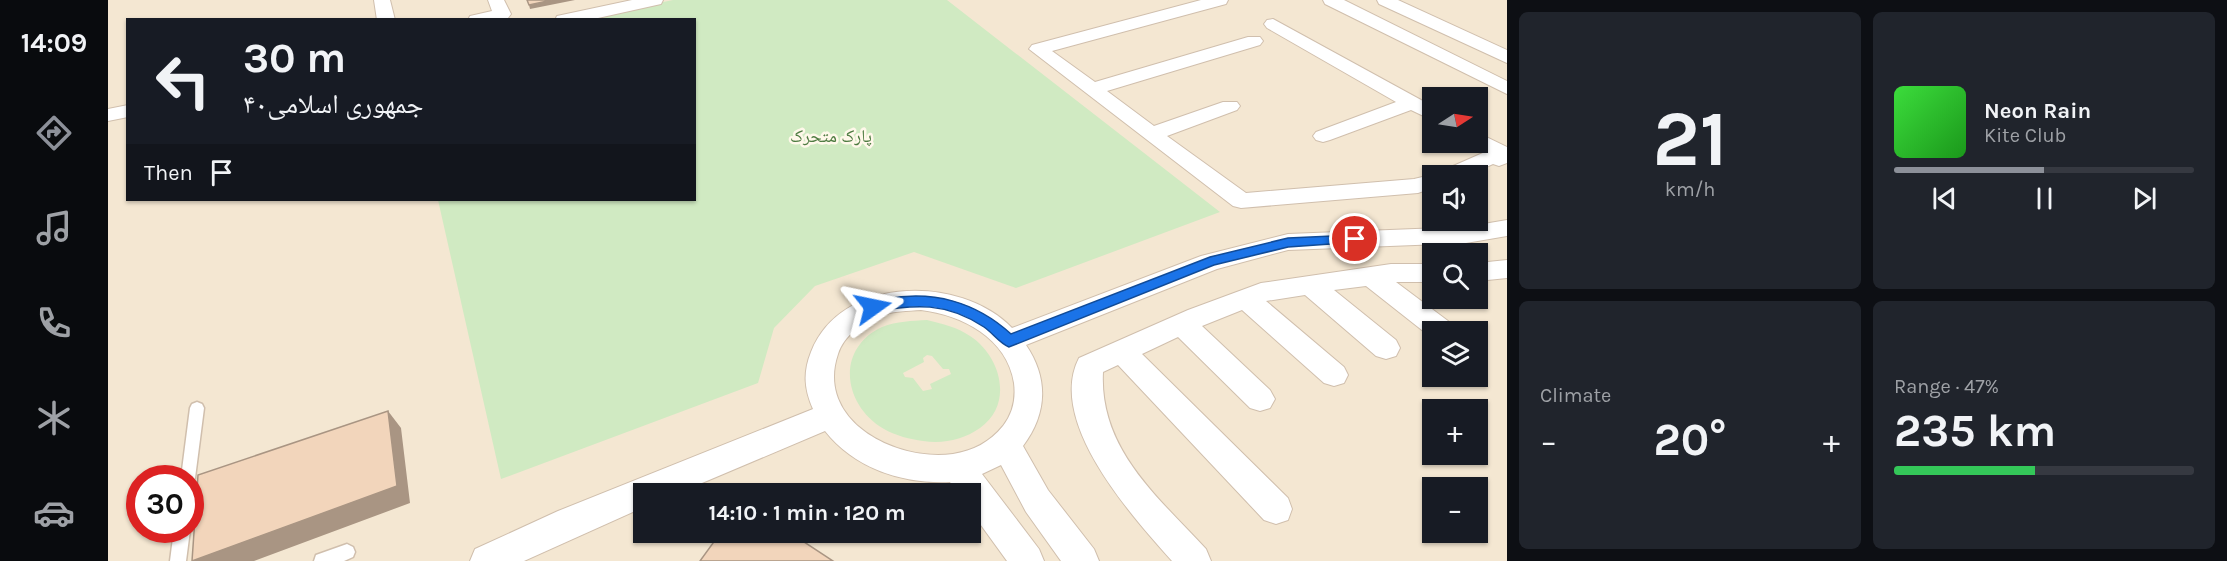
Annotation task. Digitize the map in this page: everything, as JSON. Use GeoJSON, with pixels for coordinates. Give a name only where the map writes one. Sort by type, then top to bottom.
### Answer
{"type":"FeatureCollection","features":[{"type":"Feature","properties":{"kind":"street"},"geometry":{"type":"LineString","coordinates":[[382,0],[386,18]]}},
{"type":"Feature","properties":{"kind":"street"},"geometry":{"type":"LineString","coordinates":[[485,18],[502,14],[496,0]]}},
{"type":"Feature","properties":{"kind":"street"},"geometry":{"type":"LineString","coordinates":[[1220,0],[1038,49],[1241,201],[1422,184]]}},
{"type":"Feature","properties":{"kind":"street"},"geometry":{"type":"LineString","coordinates":[[1331,0],[1507,88]]}},
{"type":"Feature","properties":{"kind":"street"},"geometry":{"type":"LineString","coordinates":[[1385,0],[1507,57]]}},
{"type":"Feature","properties":{"kind":"street"},"geometry":{"type":"LineString","coordinates":[[572,18],[648,1]]}},
{"type":"Feature","properties":{"kind":"street"},"geometry":{"type":"LineString","coordinates":[[1273,24],[1422,108]]}},
{"type":"Feature","properties":{"kind":"street"},"geometry":{"type":"LineString","coordinates":[[1092,89],[1254,41]]}},
{"type":"Feature","properties":{"kind":"street"},"geometry":{"type":"LineString","coordinates":[[1323,136],[1413,103]]}},
{"type":"Feature","properties":{"kind":"street"},"geometry":{"type":"LineString","coordinates":[[1152,134],[1230,106]]}},
{"type":"Feature","properties":{"kind":"street"},"geometry":{"type":"LineString","coordinates":[[108,115],[126,111]]}},
{"type":"Feature","properties":{"kind":"street"},"geometry":{"type":"LineString","coordinates":[[1488,146],[1503,156]]}},
{"type":"Feature","properties":{"kind":"street"},"geometry":{"type":"LineString","coordinates":[[1477,165],[1503,156]]}},
{"type":"Feature","properties":{"kind":"street"},"geometry":{"type":"LineString","coordinates":[[1009,341],[1210,261],[1288,242],[1466,235],[1507,228]]}},
{"type":"Feature","properties":{"kind":"street"},"geometry":{"type":"LineString","coordinates":[[1488,271],[1507,270]]}},
{"type":"Feature","properties":{"kind":"street"},"geometry":{"type":"LineString","coordinates":[[1194,561],[1116,469],[1092,426],[1085,384],[1089,366],[1182,324],[1261,292],[1371,276],[1422,273]]}},
{"type":"Feature","properties":{"kind":"street"},"geometry":{"type":"LineString","coordinates":[[1371,276],[1429,321]]}},
{"type":"Feature","properties":{"kind":"street"},"geometry":{"type":"LineString","coordinates":[[1309,284],[1386,348]]}},
{"type":"Feature","properties":{"kind":"street"},"geometry":{"type":"LineString","coordinates":[[1246,298],[1334,375]]}},
{"type":"Feature","properties":{"kind":"street"},"geometry":{"type":"LineString","coordinates":[[904,300],[945,303],[970,312],[991,325],[1009,341],[1022,361],[1029,383],[1029,405],[1021,426],[1006,445],[984,459],[957,467],[927,469],[898,463],[870,452],[847,435],[831,415],[821,392],[819,370],[825,350],[836,332],[852,317],[873,307],[904,300]]}},
{"type":"Feature","properties":{"kind":"street"},"geometry":{"type":"LineString","coordinates":[[1182,324],[1260,399]]}},
{"type":"Feature","properties":{"kind":"street"},"geometry":{"type":"LineString","coordinates":[[1122,351],[1276,509]]}},
{"type":"Feature","properties":{"kind":"street"},"geometry":{"type":"LineString","coordinates":[[487,561],[570,522],[831,415]]}},
{"type":"Feature","properties":{"kind":"street"},"geometry":{"type":"LineString","coordinates":[[1006,445],[1037,501],[1082,561]]}},
{"type":"Feature","properties":{"kind":"street"},"geometry":{"type":"LineString","coordinates":[[957,467],[1027,561]]}},
{"type":"Feature","properties":{"kind":"lane"},"geometry":{"type":"LineString","coordinates":[[190,465],[197,408]]}},
{"type":"Feature","properties":{"kind":"lane"},"geometry":{"type":"LineString","coordinates":[[178,561],[180,543]]}},
{"type":"Feature","properties":{"kind":"lane"},"geometry":{"type":"LineString","coordinates":[[322,561],[346,552]]}},
{"type":"Feature","properties":{"kind":"shaded area"},"geometry":{"type":"Polygon","coordinates":[[[108,0],[1507,0],[1507,561],[108,561],[108,0]]]}},
{"type":"Feature","properties":{"kind":"green space","name":"پارک متحرک"},"geometry":{"type":"Polygon","coordinates":[[[673,0],[947,0],[1220,212],[1016,288],[914,252],[815,286],[774,328],[758,383],[501,479],[438,201],[696,201],[696,18],[586,18],[673,0]]]}},
{"type":"Feature","properties":{"kind":"green space"},"geometry":{"type":"Polygon","coordinates":[[[927,320],[950,326],[970,336],[981,345],[996,368],[1000,394],[991,418],[980,428],[960,438],[930,442],[893,434],[870,419],[853,392],[850,377],[851,363],[857,349],[867,337],[888,325],[927,320]],[[927,355],[923,358],[924,362],[903,373],[905,377],[913,378],[923,391],[932,389],[930,384],[951,374],[949,369],[943,369],[932,356],[927,355]]]}},
{"type":"Feature","properties":{"kind":"building"},"geometry":{"type":"Polygon","coordinates":[[[527,0],[552,0],[529,5],[527,0]]]}},
{"type":"Feature","properties":{"kind":"building"},"geometry":{"type":"Polygon","coordinates":[[[388,411],[397,486],[192,561],[193,543],[204,543],[204,473],[388,411]]]}},
{"type":"Feature","properties":{"kind":"building"},"geometry":{"type":"Polygon","coordinates":[[[713,543],[806,543],[833,561],[700,561],[713,543]]]}},
{"type":"Feature","properties":{"kind":"route"},"geometry":{"type":"LineString","coordinates":[[873,307],[908,300],[945,303],[970,312],[991,325],[1009,341],[1210,261],[1288,242],[1355,239]]}}]}
